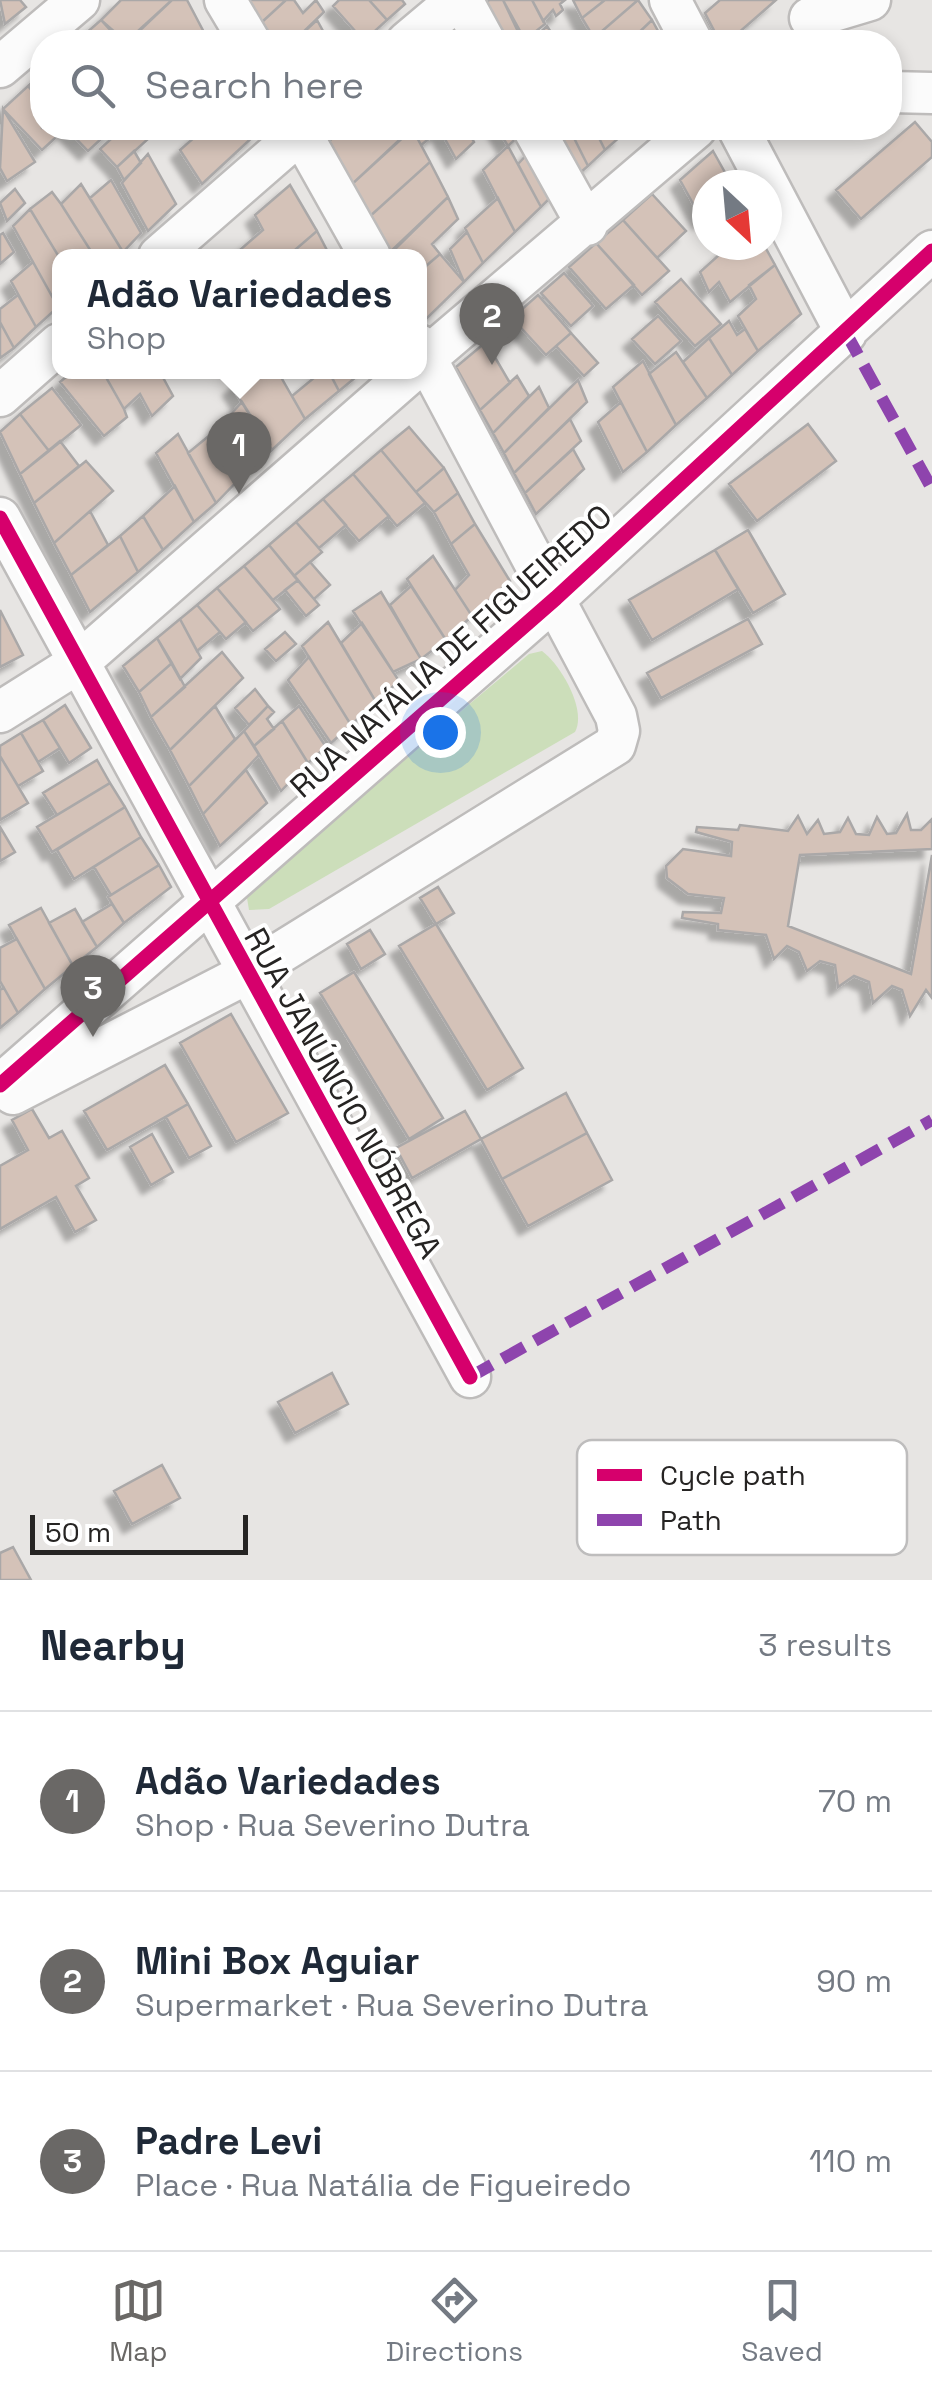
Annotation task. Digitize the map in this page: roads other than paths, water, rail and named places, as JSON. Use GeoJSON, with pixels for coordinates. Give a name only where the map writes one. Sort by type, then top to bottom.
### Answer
{"type":"FeatureCollection","features":[{"type":"Feature","properties":{"kind":"street"},"geometry":{"type":"LineString","coordinates":[[44,30],[79,0]]}},
{"type":"Feature","properties":{"kind":"street"},"geometry":{"type":"LineString","coordinates":[[226,0],[243,30]]}},
{"type":"Feature","properties":{"kind":"street"},"geometry":{"type":"LineString","coordinates":[[421,30],[459,0],[478,30]]}},
{"type":"Feature","properties":{"kind":"street"},"geometry":{"type":"LineString","coordinates":[[670,0],[686,30]]}},
{"type":"Feature","properties":{"kind":"street"},"geometry":{"type":"LineString","coordinates":[[808,20],[870,0]]}},
{"type":"Feature","properties":{"kind":"street"},"geometry":{"type":"LineString","coordinates":[[0,68],[30,42]]}},
{"type":"Feature","properties":{"kind":"street"},"geometry":{"type":"LineString","coordinates":[[902,92],[932,93]]}},
{"type":"Feature","properties":{"kind":"street"},"geometry":{"type":"LineString","coordinates":[[167,249],[289,140]]}},
{"type":"Feature","properties":{"kind":"street"},"geometry":{"type":"LineString","coordinates":[[307,140],[366,249]]}},
{"type":"Feature","properties":{"kind":"street"},"geometry":{"type":"LineString","coordinates":[[539,140],[586,225]]}},
{"type":"Feature","properties":{"kind":"street"},"geometry":{"type":"LineString","coordinates":[[427,354],[586,225],[682,140]]}},
{"type":"Feature","properties":{"kind":"street"},"geometry":{"type":"LineString","coordinates":[[744,140],[846,332]]}},
{"type":"Feature","properties":{"kind":"street","name":"RUA NATÁLIA DE FIGUEIREDO"},"geometry":{"type":"LineString","coordinates":[[0,1085],[556,598],[932,250]]}},
{"type":"Feature","properties":{"kind":"street"},"geometry":{"type":"LineString","coordinates":[[0,396],[52,350]]}},
{"type":"Feature","properties":{"kind":"street"},"geometry":{"type":"LineString","coordinates":[[0,1100],[246,974],[615,745],[619,732],[616,716],[556,598],[427,374]]}},
{"type":"Feature","properties":{"kind":"street"},"geometry":{"type":"LineString","coordinates":[[0,712],[78,663],[398,379]]}},
{"type":"Feature","properties":{"kind":"street","name":"RUA JANÚNCIO NÓBREGA"},"geometry":{"type":"LineString","coordinates":[[0,518],[207,904],[470,1377]]}},
{"type":"Feature","properties":{"kind":"place","name":"Mini Box Aguiar"},"geometry":{"type":"Point","coordinates":[492,365]}},
{"type":"Feature","properties":{"kind":"place","name":"Adão Variedades"},"geometry":{"type":"Point","coordinates":[239,494]}},
{"type":"Feature","properties":{"kind":"place","name":"Padre Levi"},"geometry":{"type":"Point","coordinates":[93,1037]}}]}
